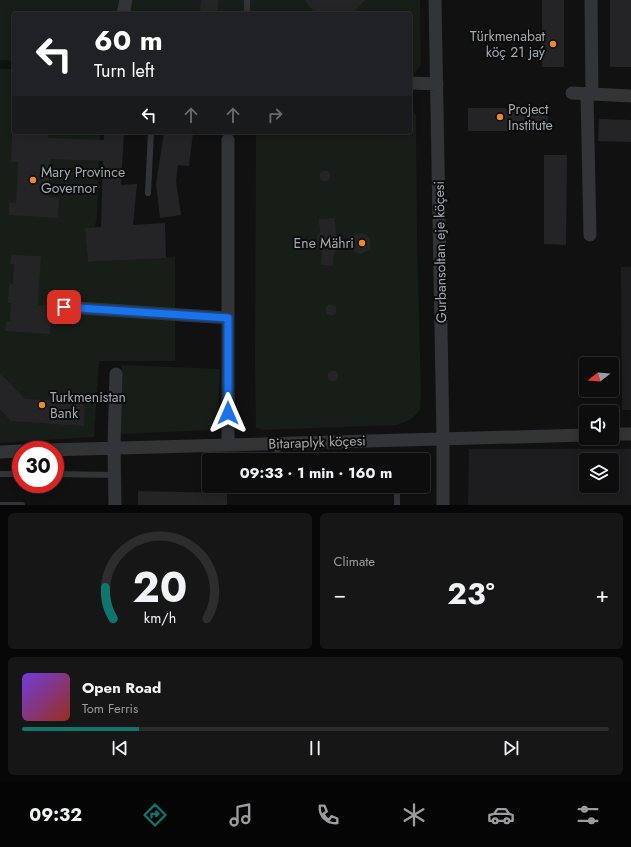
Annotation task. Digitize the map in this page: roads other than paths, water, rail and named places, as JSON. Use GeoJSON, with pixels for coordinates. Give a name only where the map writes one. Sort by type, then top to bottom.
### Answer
{"type":"FeatureCollection","features":[{"type":"Feature","properties":{"kind":"street"},"geometry":{"type":"LineString","coordinates":[[123,12],[126,0]]}},
{"type":"Feature","properties":{"kind":"street","name":"Gurbansoltan eje köçesi"},"geometry":{"type":"LineString","coordinates":[[435,0],[444,438],[443,505]]}},
{"type":"Feature","properties":{"kind":"street"},"geometry":{"type":"LineString","coordinates":[[590,235],[589,94],[591,0]]}},
{"type":"Feature","properties":{"kind":"street"},"geometry":{"type":"LineString","coordinates":[[412,83],[437,84]]}},
{"type":"Feature","properties":{"kind":"street"},"geometry":{"type":"LineString","coordinates":[[572,93],[631,96]]}},
{"type":"Feature","properties":{"kind":"street"},"geometry":{"type":"LineString","coordinates":[[228,140],[228,445]]}},
{"type":"Feature","properties":{"kind":"street"},"geometry":{"type":"LineString","coordinates":[[64,307],[228,318]]}},
{"type":"Feature","properties":{"kind":"street"},"geometry":{"type":"LineString","coordinates":[[115,505],[116,475],[114,447],[116,374]]}},
{"type":"Feature","properties":{"kind":"street"},"geometry":{"type":"LineString","coordinates":[[619,434],[631,434]]}},
{"type":"Feature","properties":{"kind":"street","name":"Bitaraplyk köçesi"},"geometry":{"type":"LineString","coordinates":[[64,449],[579,435]]}},
{"type":"Feature","properties":{"kind":"street"},"geometry":{"type":"LineString","coordinates":[[0,452],[12,451]]}},
{"type":"Feature","properties":{"kind":"lane"},"geometry":{"type":"LineString","coordinates":[[247,0],[247,12]]}},
{"type":"Feature","properties":{"kind":"lane"},"geometry":{"type":"LineString","coordinates":[[148,193],[151,134]]}},
{"type":"Feature","properties":{"kind":"lane"},"geometry":{"type":"LineString","coordinates":[[277,453],[278,444]]}},
{"type":"Feature","properties":{"kind":"lane"},"geometry":{"type":"LineString","coordinates":[[0,474],[12,474]]}},
{"type":"Feature","properties":{"kind":"lane"},"geometry":{"type":"LineString","coordinates":[[64,474],[116,475]]}},
{"type":"Feature","properties":{"kind":"lane"},"geometry":{"type":"LineString","coordinates":[[397,493],[397,505]]}},
{"type":"Feature","properties":{"kind":"lane"},"geometry":{"type":"LineString","coordinates":[[0,504],[22,505]]}},
{"type":"Feature","properties":{"kind":"place","name":"Türkmenabat köç 21 jaý"},"geometry":{"type":"Point","coordinates":[553,44]}},
{"type":"Feature","properties":{"kind":"place","name":"Project Institute"},"geometry":{"type":"Point","coordinates":[500,117]}},
{"type":"Feature","properties":{"kind":"place","name":"Mary Province Governor"},"geometry":{"type":"Point","coordinates":[33,180]}},
{"type":"Feature","properties":{"kind":"place","name":"Ene Mähri"},"geometry":{"type":"Point","coordinates":[362,243]}},
{"type":"Feature","properties":{"kind":"place","name":"Turkmenistan Bank"},"geometry":{"type":"Point","coordinates":[42,405]}}]}
